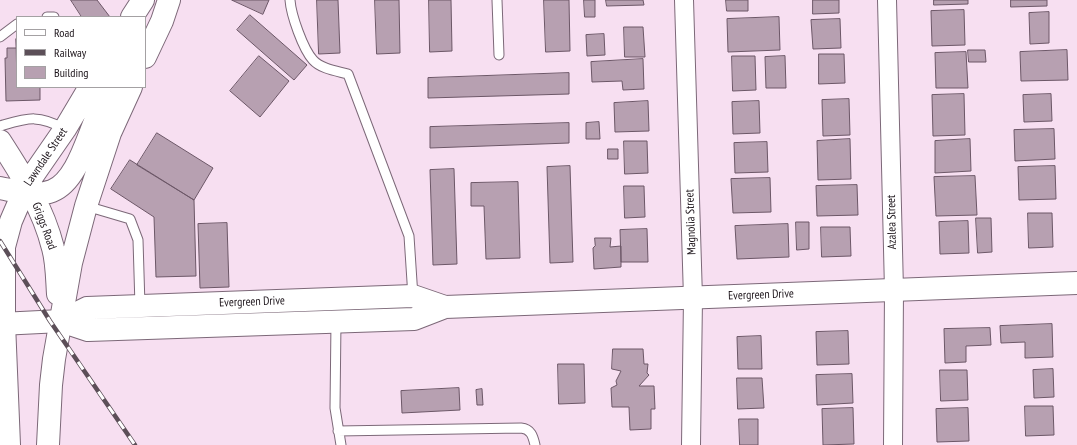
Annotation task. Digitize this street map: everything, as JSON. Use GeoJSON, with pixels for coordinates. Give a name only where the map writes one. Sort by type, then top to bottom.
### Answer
{"type":"FeatureCollection","features":[{"type":"Feature","properties":{"kind":"street"},"geometry":{"type":"LineString","coordinates":[[146,55],[162,21],[169,0]]}},
{"type":"Feature","properties":{"kind":"street","name":"Magnolia Street"},"geometry":{"type":"LineString","coordinates":[[684,0],[693,298],[691,445]]}},
{"type":"Feature","properties":{"kind":"street","name":"Azalea Street"},"geometry":{"type":"LineString","coordinates":[[887,0],[894,290],[893,445]]}},
{"type":"Feature","properties":{"kind":"street"},"geometry":{"type":"LineString","coordinates":[[146,43],[162,21]]}},
{"type":"Feature","properties":{"kind":"street","name":"Lawndale Street"},"geometry":{"type":"LineString","coordinates":[[6,431],[2,324],[6,225],[89,88]]}},
{"type":"Feature","properties":{"kind":"street"},"geometry":{"type":"LineString","coordinates":[[6,225],[0,189],[51,191],[63,185],[71,176],[100,108],[114,88]]}},
{"type":"Feature","properties":{"kind":"street"},"geometry":{"type":"LineString","coordinates":[[48,445],[51,385],[58,331],[71,263],[86,206],[110,133],[131,88]]}},
{"type":"Feature","properties":{"kind":"street","name":"Griggs Road"},"geometry":{"type":"LineString","coordinates":[[0,141],[27,190],[43,215],[54,250],[61,321]]}},
{"type":"Feature","properties":{"kind":"street","name":"Evergreen Drive"},"geometry":{"type":"LineString","coordinates":[[61,321],[87,308],[140,306],[336,299],[414,307],[445,307],[1077,283]]}},
{"type":"Feature","properties":{"kind":"street"},"geometry":{"type":"LineString","coordinates":[[336,299],[336,322]]}},
{"type":"Feature","properties":{"kind":"street","name":"Evergreen Drive"},"geometry":{"type":"LineString","coordinates":[[2,324],[61,321],[88,330],[336,322],[414,307]]}},
{"type":"Feature","properties":{"kind":"lane"},"geometry":{"type":"LineString","coordinates":[[290,0],[296,27],[313,60],[326,68],[348,74],[409,236],[414,307]]}},
{"type":"Feature","properties":{"kind":"lane"},"geometry":{"type":"LineString","coordinates":[[497,0],[499,54]]}},
{"type":"Feature","properties":{"kind":"lane"},"geometry":{"type":"LineString","coordinates":[[0,38],[16,25]]}},
{"type":"Feature","properties":{"kind":"lane"},"geometry":{"type":"LineString","coordinates":[[0,126],[30,118],[44,119],[65,129]]}},
{"type":"Feature","properties":{"kind":"lane"},"geometry":{"type":"LineString","coordinates":[[86,206],[130,219],[138,240],[140,306]]}},
{"type":"Feature","properties":{"kind":"lane"},"geometry":{"type":"LineString","coordinates":[[336,322],[334,394],[341,445]]}},
{"type":"Feature","properties":{"kind":"lane"},"geometry":{"type":"LineString","coordinates":[[338,431],[521,428],[527,429],[531,432],[535,445]]}},
{"type":"Feature","properties":{"kind":"building"},"geometry":{"type":"Polygon","coordinates":[[[71,0],[97,0],[109,16],[81,16],[71,0]]]}},
{"type":"Feature","properties":{"kind":"building"},"geometry":{"type":"Polygon","coordinates":[[[232,0],[269,0],[263,14],[232,0]]]}},
{"type":"Feature","properties":{"kind":"building"},"geometry":{"type":"Polygon","coordinates":[[[317,0],[338,0],[340,53],[319,54],[317,0]]]}},
{"type":"Feature","properties":{"kind":"building"},"geometry":{"type":"Polygon","coordinates":[[[375,0],[399,0],[400,53],[377,54],[375,0]]]}},
{"type":"Feature","properties":{"kind":"building"},"geometry":{"type":"Polygon","coordinates":[[[429,0],[451,0],[452,51],[430,52],[429,0]]]}},
{"type":"Feature","properties":{"kind":"building"},"geometry":{"type":"Polygon","coordinates":[[[544,0],[569,0],[570,51],[546,52],[544,0]]]}},
{"type":"Feature","properties":{"kind":"building"},"geometry":{"type":"Polygon","coordinates":[[[584,0],[595,0],[595,17],[585,17],[584,0]]]}},
{"type":"Feature","properties":{"kind":"building"},"geometry":{"type":"Polygon","coordinates":[[[606,0],[643,0],[644,5],[607,6],[606,0]]]}},
{"type":"Feature","properties":{"kind":"building"},"geometry":{"type":"Polygon","coordinates":[[[726,0],[748,0],[748,11],[727,11],[726,0]]]}},
{"type":"Feature","properties":{"kind":"building"},"geometry":{"type":"Polygon","coordinates":[[[813,0],[839,0],[839,13],[813,14],[813,0]]]}},
{"type":"Feature","properties":{"kind":"building"},"geometry":{"type":"Polygon","coordinates":[[[934,0],[968,0],[968,4],[934,5],[934,0]]]}},
{"type":"Feature","properties":{"kind":"building"},"geometry":{"type":"Polygon","coordinates":[[[1011,0],[1047,0],[1047,6],[1011,7],[1011,0]]]}},
{"type":"Feature","properties":{"kind":"building"},"geometry":{"type":"Polygon","coordinates":[[[964,10],[965,45],[932,46],[931,11],[964,10]]]}},
{"type":"Feature","properties":{"kind":"building"},"geometry":{"type":"Polygon","coordinates":[[[1049,12],[1049,43],[1030,44],[1029,13],[1049,12]]]}},
{"type":"Feature","properties":{"kind":"building"},"geometry":{"type":"Polygon","coordinates":[[[250,15],[307,65],[294,80],[237,30],[250,15]]]}},
{"type":"Feature","properties":{"kind":"building"},"geometry":{"type":"Polygon","coordinates":[[[779,17],[780,50],[728,52],[727,19],[779,17]]]}},
{"type":"Feature","properties":{"kind":"building"},"geometry":{"type":"Polygon","coordinates":[[[840,19],[841,48],[813,49],[811,20],[840,19]]]}},
{"type":"Feature","properties":{"kind":"building"},"geometry":{"type":"Polygon","coordinates":[[[624,27],[643,27],[645,57],[625,57],[624,27]]]}},
{"type":"Feature","properties":{"kind":"building"},"geometry":{"type":"Polygon","coordinates":[[[604,34],[605,55],[587,56],[586,35],[604,34]]]}},
{"type":"Feature","properties":{"kind":"building"},"geometry":{"type":"Polygon","coordinates":[[[7,48],[16,48],[16,88],[40,88],[40,100],[6,101],[5,58],[7,58],[7,48]]]}},
{"type":"Feature","properties":{"kind":"building"},"geometry":{"type":"Polygon","coordinates":[[[968,50],[985,50],[986,62],[969,62],[968,50]]]}},
{"type":"Feature","properties":{"kind":"building"},"geometry":{"type":"Polygon","coordinates":[[[1067,50],[1068,80],[1021,81],[1020,52],[1067,50]]]}},
{"type":"Feature","properties":{"kind":"building"},"geometry":{"type":"Polygon","coordinates":[[[966,52],[968,88],[936,88],[935,53],[966,52]]]}},
{"type":"Feature","properties":{"kind":"building"},"geometry":{"type":"Polygon","coordinates":[[[819,54],[844,54],[845,83],[819,84],[819,54]]]}},
{"type":"Feature","properties":{"kind":"building"},"geometry":{"type":"Polygon","coordinates":[[[259,56],[289,81],[260,117],[230,91],[259,56]]]}},
{"type":"Feature","properties":{"kind":"building"},"geometry":{"type":"Polygon","coordinates":[[[732,56],[755,56],[756,90],[733,91],[732,56]]]}},
{"type":"Feature","properties":{"kind":"building"},"geometry":{"type":"Polygon","coordinates":[[[785,56],[786,88],[766,88],[765,57],[785,56]]]}},
{"type":"Feature","properties":{"kind":"building"},"geometry":{"type":"Polygon","coordinates":[[[643,59],[644,89],[623,90],[622,81],[592,82],[591,62],[643,59]]]}},
{"type":"Feature","properties":{"kind":"building"},"geometry":{"type":"Polygon","coordinates":[[[569,73],[569,94],[428,98],[428,78],[569,73]]]}},
{"type":"Feature","properties":{"kind":"building"},"geometry":{"type":"Polygon","coordinates":[[[964,94],[965,135],[933,136],[932,95],[964,94]]]}},
{"type":"Feature","properties":{"kind":"building"},"geometry":{"type":"Polygon","coordinates":[[[1051,94],[1052,121],[1024,122],[1023,95],[1051,94]]]}},
{"type":"Feature","properties":{"kind":"building"},"geometry":{"type":"Polygon","coordinates":[[[849,99],[850,135],[823,136],[822,100],[849,99]]]}},
{"type":"Feature","properties":{"kind":"building"},"geometry":{"type":"Polygon","coordinates":[[[648,101],[649,131],[615,132],[614,103],[648,101]]]}},
{"type":"Feature","properties":{"kind":"building"},"geometry":{"type":"Polygon","coordinates":[[[759,101],[760,133],[733,134],[732,102],[759,101]]]}},
{"type":"Feature","properties":{"kind":"building"},"geometry":{"type":"Polygon","coordinates":[[[599,122],[600,139],[586,139],[586,123],[599,122]]]}},
{"type":"Feature","properties":{"kind":"building"},"geometry":{"type":"Polygon","coordinates":[[[569,123],[569,143],[430,148],[430,127],[569,123]]]}},
{"type":"Feature","properties":{"kind":"building"},"geometry":{"type":"Polygon","coordinates":[[[1054,129],[1055,159],[1015,161],[1014,130],[1054,129]]]}},
{"type":"Feature","properties":{"kind":"building"},"geometry":{"type":"Polygon","coordinates":[[[157,133],[213,168],[194,200],[137,165],[157,133]]]}},
{"type":"Feature","properties":{"kind":"building"},"geometry":{"type":"Polygon","coordinates":[[[850,139],[851,179],[818,180],[817,141],[850,139]]]}},
{"type":"Feature","properties":{"kind":"building"},"geometry":{"type":"Polygon","coordinates":[[[970,139],[971,171],[935,173],[935,141],[970,139]]]}},
{"type":"Feature","properties":{"kind":"building"},"geometry":{"type":"Polygon","coordinates":[[[624,141],[647,141],[648,173],[625,174],[624,141]]]}},
{"type":"Feature","properties":{"kind":"building"},"geometry":{"type":"Polygon","coordinates":[[[767,142],[768,172],[735,173],[734,143],[767,142]]]}},
{"type":"Feature","properties":{"kind":"building"},"geometry":{"type":"Polygon","coordinates":[[[608,149],[618,149],[618,159],[608,159],[608,149]]]}},
{"type":"Feature","properties":{"kind":"building"},"geometry":{"type":"Polygon","coordinates":[[[130,160],[194,200],[196,276],[156,277],[154,217],[111,189],[130,160]]]}},
{"type":"Feature","properties":{"kind":"building"},"geometry":{"type":"Polygon","coordinates":[[[570,166],[573,262],[550,263],[547,167],[570,166]]]}},
{"type":"Feature","properties":{"kind":"building"},"geometry":{"type":"Polygon","coordinates":[[[1055,166],[1056,199],[1019,200],[1018,167],[1055,166]]]}},
{"type":"Feature","properties":{"kind":"building"},"geometry":{"type":"Polygon","coordinates":[[[454,169],[457,264],[433,265],[430,170],[454,169]]]}},
{"type":"Feature","properties":{"kind":"building"},"geometry":{"type":"Polygon","coordinates":[[[975,176],[977,215],[936,216],[934,177],[975,176]]]}},
{"type":"Feature","properties":{"kind":"building"},"geometry":{"type":"Polygon","coordinates":[[[770,178],[771,212],[733,213],[731,179],[770,178]]]}},
{"type":"Feature","properties":{"kind":"building"},"geometry":{"type":"Polygon","coordinates":[[[518,182],[520,258],[486,259],[484,206],[471,206],[471,183],[518,182]]]}},
{"type":"Feature","properties":{"kind":"building"},"geometry":{"type":"Polygon","coordinates":[[[857,185],[858,215],[817,216],[816,186],[857,185]]]}},
{"type":"Feature","properties":{"kind":"building"},"geometry":{"type":"Polygon","coordinates":[[[624,186],[644,186],[645,217],[625,218],[624,186]]]}},
{"type":"Feature","properties":{"kind":"building"},"geometry":{"type":"Polygon","coordinates":[[[1028,213],[1052,213],[1053,247],[1029,248],[1028,213]]]}},
{"type":"Feature","properties":{"kind":"building"},"geometry":{"type":"Polygon","coordinates":[[[976,218],[991,218],[992,252],[978,253],[976,218]]]}},
{"type":"Feature","properties":{"kind":"building"},"geometry":{"type":"Polygon","coordinates":[[[968,221],[969,253],[940,254],[939,222],[968,221]]]}},
{"type":"Feature","properties":{"kind":"building"},"geometry":{"type":"Polygon","coordinates":[[[796,222],[809,222],[809,249],[797,250],[796,222]]]}},
{"type":"Feature","properties":{"kind":"building"},"geometry":{"type":"Polygon","coordinates":[[[227,223],[229,287],[200,288],[198,224],[227,223]]]}},
{"type":"Feature","properties":{"kind":"building"},"geometry":{"type":"Polygon","coordinates":[[[788,224],[789,257],[737,259],[735,226],[788,224]]]}},
{"type":"Feature","properties":{"kind":"building"},"geometry":{"type":"Polygon","coordinates":[[[821,227],[850,227],[851,256],[822,257],[821,227]]]}},
{"type":"Feature","properties":{"kind":"building"},"geometry":{"type":"Polygon","coordinates":[[[647,229],[648,262],[621,262],[620,230],[647,229]]]}},
{"type":"Feature","properties":{"kind":"building"},"geometry":{"type":"Polygon","coordinates":[[[595,238],[611,238],[610,247],[621,246],[621,267],[594,269],[593,248],[595,246],[595,238]]]}},
{"type":"Feature","properties":{"kind":"building"},"geometry":{"type":"Polygon","coordinates":[[[1052,324],[1053,357],[1025,358],[1025,342],[1001,343],[1000,326],[1052,324]]]}},
{"type":"Feature","properties":{"kind":"building"},"geometry":{"type":"Polygon","coordinates":[[[990,328],[991,345],[966,346],[966,362],[945,363],[944,329],[990,328]]]}},
{"type":"Feature","properties":{"kind":"building"},"geometry":{"type":"Polygon","coordinates":[[[848,331],[849,364],[817,365],[816,332],[848,331]]]}},
{"type":"Feature","properties":{"kind":"building"},"geometry":{"type":"Polygon","coordinates":[[[761,336],[762,369],[738,369],[737,337],[761,336]]]}},
{"type":"Feature","properties":{"kind":"building"},"geometry":{"type":"Polygon","coordinates":[[[613,349],[643,349],[644,364],[648,364],[647,373],[649,375],[639,386],[654,386],[655,409],[651,409],[651,429],[630,430],[629,407],[612,407],[611,388],[617,385],[616,381],[621,371],[612,369],[613,349]]]}},
{"type":"Feature","properties":{"kind":"building"},"geometry":{"type":"Polygon","coordinates":[[[558,364],[584,364],[585,403],[559,404],[558,364]]]}},
{"type":"Feature","properties":{"kind":"building"},"geometry":{"type":"Polygon","coordinates":[[[1053,369],[1054,397],[1034,398],[1033,370],[1053,369]]]}},
{"type":"Feature","properties":{"kind":"building"},"geometry":{"type":"Polygon","coordinates":[[[940,370],[967,370],[968,400],[941,401],[940,370]]]}},
{"type":"Feature","properties":{"kind":"building"},"geometry":{"type":"Polygon","coordinates":[[[852,374],[853,403],[817,405],[816,375],[852,374]]]}},
{"type":"Feature","properties":{"kind":"building"},"geometry":{"type":"Polygon","coordinates":[[[737,378],[762,378],[764,408],[738,409],[737,378]]]}},
{"type":"Feature","properties":{"kind":"building"},"geometry":{"type":"Polygon","coordinates":[[[459,388],[460,410],[402,413],[401,391],[459,388]]]}},
{"type":"Feature","properties":{"kind":"building"},"geometry":{"type":"Polygon","coordinates":[[[482,389],[483,405],[477,405],[476,390],[482,389]]]}},
{"type":"Feature","properties":{"kind":"building"},"geometry":{"type":"Polygon","coordinates":[[[1025,406],[1053,406],[1054,435],[1026,436],[1025,406]]]}},
{"type":"Feature","properties":{"kind":"building"},"geometry":{"type":"Polygon","coordinates":[[[853,408],[854,444],[823,445],[822,409],[853,408]]]}},
{"type":"Feature","properties":{"kind":"building"},"geometry":{"type":"Polygon","coordinates":[[[968,408],[969,441],[937,442],[936,409],[968,408]]]}},
{"type":"Feature","properties":{"kind":"building"},"geometry":{"type":"Polygon","coordinates":[[[739,419],[758,419],[758,445],[740,445],[739,419]]]}},
{"type":"Feature","properties":{"kind":"railway"},"geometry":{"type":"LineString","coordinates":[[0,241],[50,321],[135,445]]}}]}
